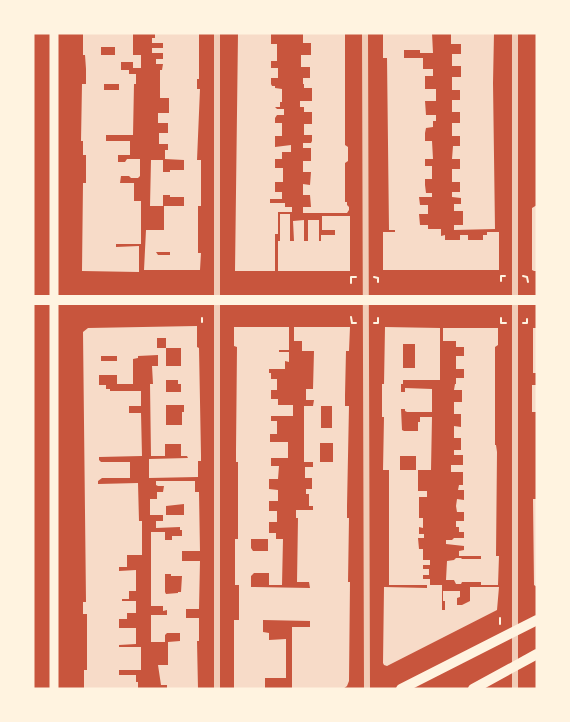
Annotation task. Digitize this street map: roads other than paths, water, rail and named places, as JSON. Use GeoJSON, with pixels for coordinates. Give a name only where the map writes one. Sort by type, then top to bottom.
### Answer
{"type":"FeatureCollection","features":[{"type":"Feature","properties":{"kind":"main road"},"geometry":{"type":"LineString","coordinates":[[54,33],[54,689]]}},
{"type":"Feature","properties":{"kind":"main road"},"geometry":{"type":"LineString","coordinates":[[33,300],[537,300]]}},
{"type":"Feature","properties":{"kind":"main road"},"geometry":{"type":"LineString","coordinates":[[401,689],[537,620]]}},
{"type":"Feature","properties":{"kind":"main road"},"geometry":{"type":"LineString","coordinates":[[473,689],[537,654]]}},
{"type":"Feature","properties":{"kind":"street"},"geometry":{"type":"LineString","coordinates":[[217,33],[217,689]]}},
{"type":"Feature","properties":{"kind":"street"},"geometry":{"type":"LineString","coordinates":[[365,33],[367,689]]}},
{"type":"Feature","properties":{"kind":"street"},"geometry":{"type":"LineString","coordinates":[[515,33],[515,689]]}}]}
